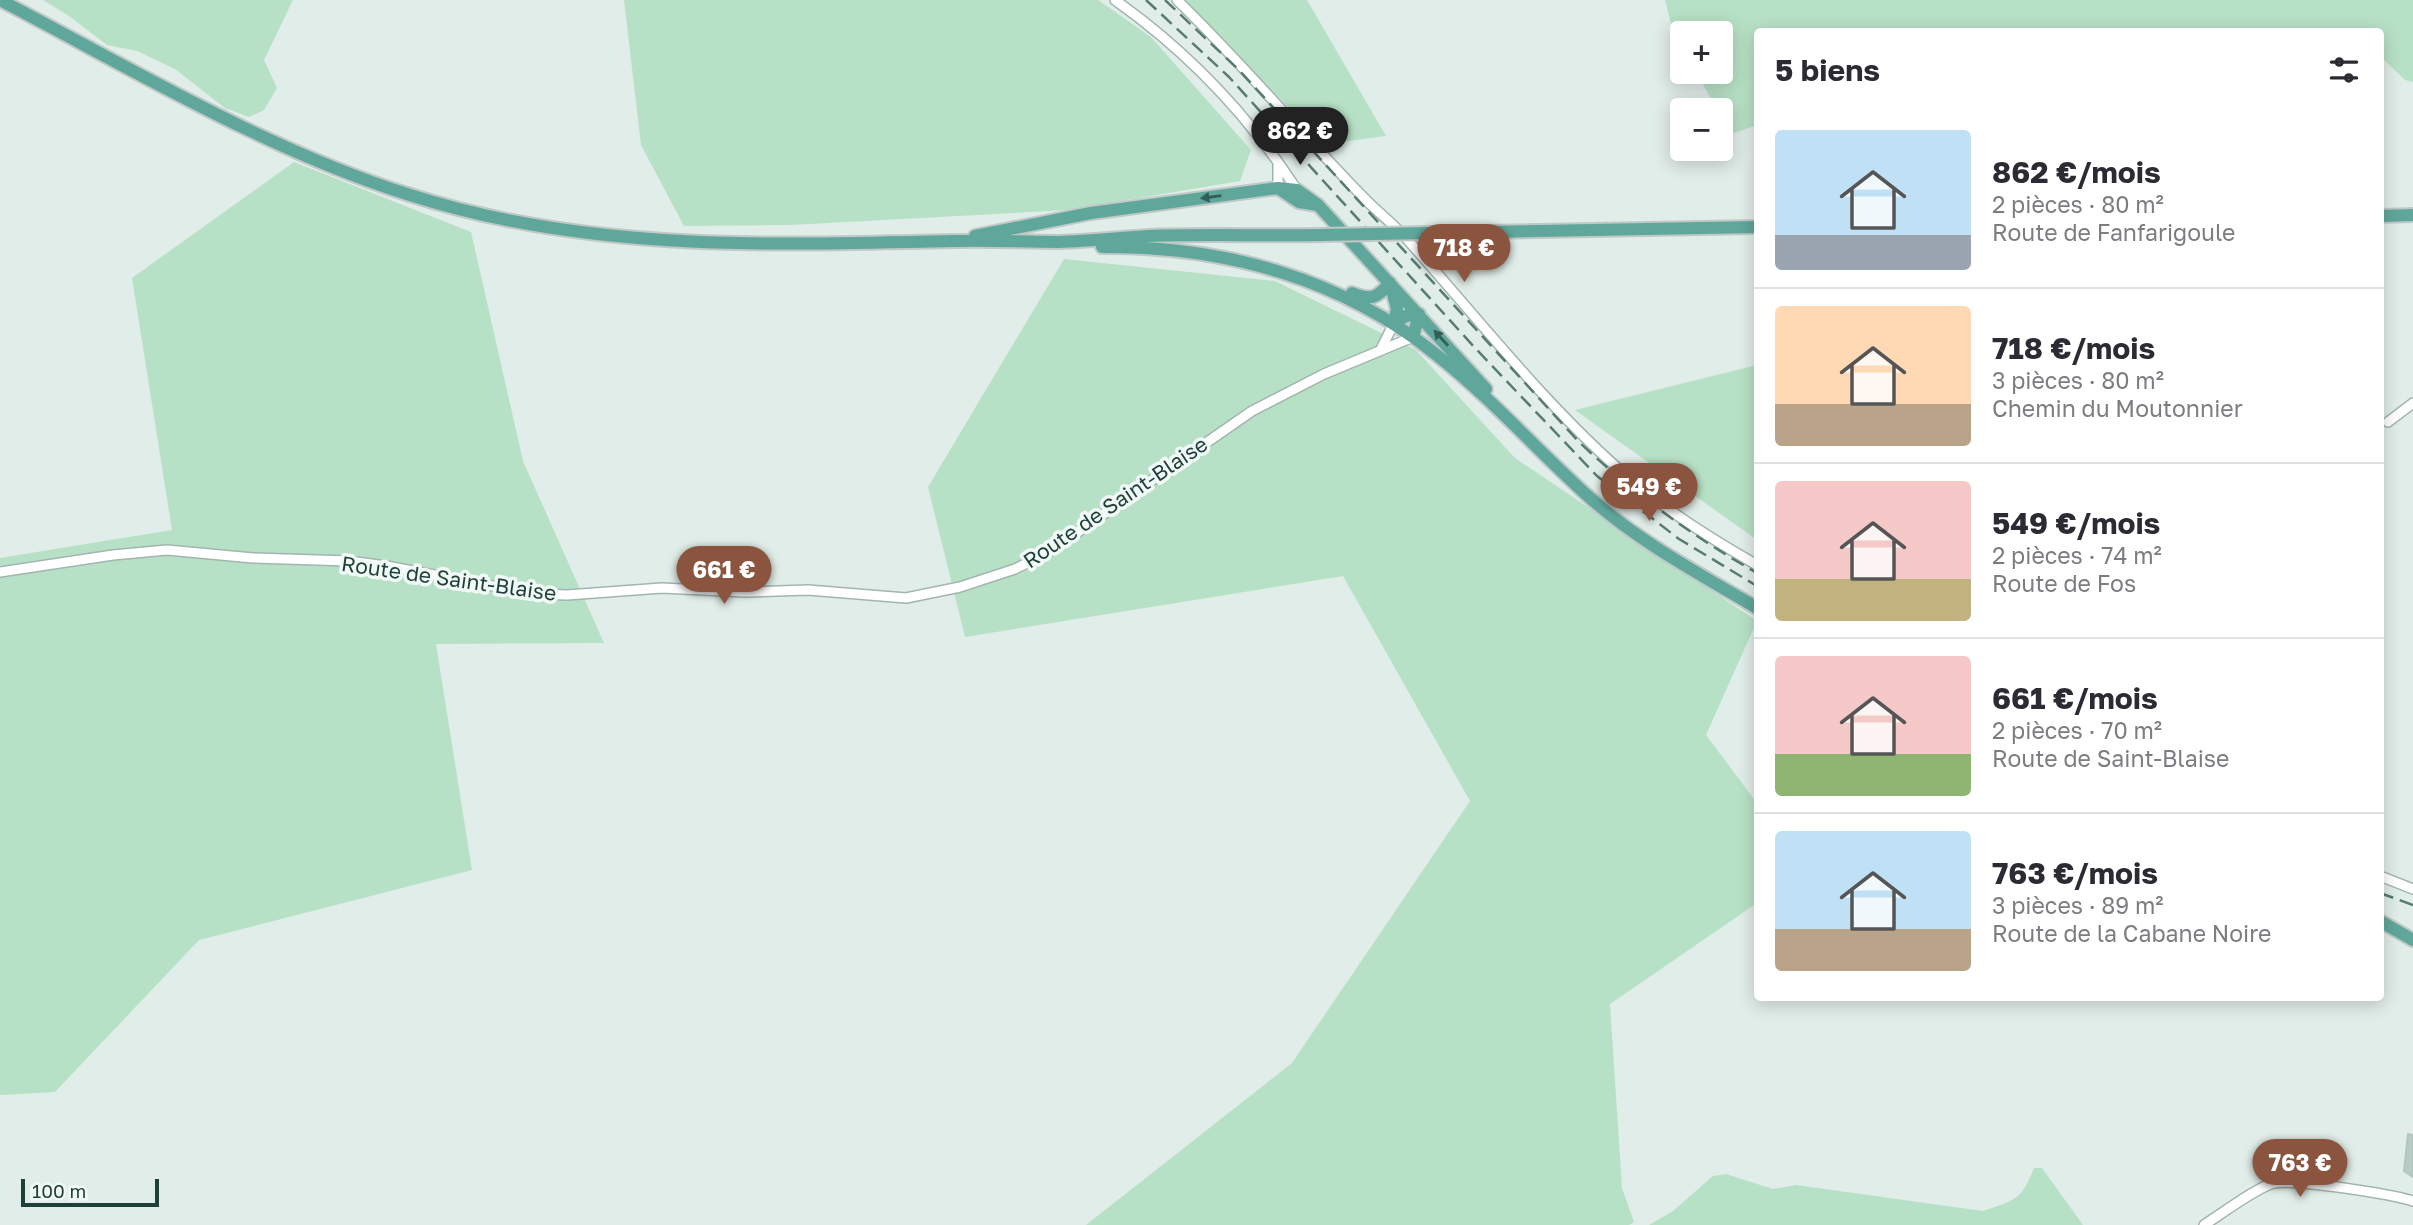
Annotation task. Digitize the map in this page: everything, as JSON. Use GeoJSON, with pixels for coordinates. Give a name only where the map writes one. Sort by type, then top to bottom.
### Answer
{"type":"FeatureCollection","features":[{"type":"Feature","properties":{"kind":"main road"},"geometry":{"type":"LineString","coordinates":[[0,1],[93,52],[267,138],[348,173],[411,196],[543,227],[695,243],[771,246],[960,241],[1059,242],[1149,236],[1754,226]]}},
{"type":"Feature","properties":{"kind":"main road"},"geometry":{"type":"LineString","coordinates":[[960,241],[986,233],[1091,213],[1278,188],[1297,190],[1318,205],[1535,444]]}},
{"type":"Feature","properties":{"kind":"main road"},"geometry":{"type":"LineString","coordinates":[[1278,188],[1294,200],[1318,205]]}},
{"type":"Feature","properties":{"kind":"main road"},"geometry":{"type":"LineString","coordinates":[[2384,216],[2413,215]]}},
{"type":"Feature","properties":{"kind":"main road"},"geometry":{"type":"LineString","coordinates":[[1059,242],[1089,247],[1143,247],[1188,251],[1240,260],[1282,271],[1325,287],[1394,323],[1452,368],[1590,497],[1636,535],[1754,606]]}},
{"type":"Feature","properties":{"kind":"main road"},"geometry":{"type":"LineString","coordinates":[[1282,271],[1307,274],[1365,299],[1379,295],[1390,283]]}},
{"type":"Feature","properties":{"kind":"main road"},"geometry":{"type":"LineString","coordinates":[[1390,283],[1397,309],[1394,323]]}},
{"type":"Feature","properties":{"kind":"main road"},"geometry":{"type":"LineString","coordinates":[[1394,323],[1406,316],[1419,314]]}},
{"type":"Feature","properties":{"kind":"main road"},"geometry":{"type":"LineString","coordinates":[[1413,337],[1419,314]]}},
{"type":"Feature","properties":{"kind":"main road"},"geometry":{"type":"LineString","coordinates":[[2384,923],[2413,940]]}},
{"type":"Feature","properties":{"kind":"street"},"geometry":{"type":"LineString","coordinates":[[1115,0],[1192,62],[1270,148],[1297,190]]}},
{"type":"Feature","properties":{"kind":"street"},"geometry":{"type":"LineString","coordinates":[[1177,0],[1226,47],[1368,202],[1404,236],[1560,412],[1630,479],[1712,539],[1754,563]]}},
{"type":"Feature","properties":{"kind":"street"},"geometry":{"type":"LineString","coordinates":[[1278,160],[1278,188]]}},
{"type":"Feature","properties":{"kind":"street"},"geometry":{"type":"LineString","coordinates":[[1380,351],[1394,323]]}},
{"type":"Feature","properties":{"kind":"street","name":"Route de Saint-Blaise"},"geometry":{"type":"LineString","coordinates":[[0,572],[167,550],[253,558],[373,564],[537,594],[566,595],[662,588],[744,592],[808,590],[906,598],[960,587],[1014,569],[1049,552],[1252,411],[1324,374],[1413,337]]}},
{"type":"Feature","properties":{"kind":"street"},"geometry":{"type":"LineString","coordinates":[[2388,422],[2413,403]]}},
{"type":"Feature","properties":{"kind":"street"},"geometry":{"type":"LineString","coordinates":[[2384,878],[2413,889]]}},
{"type":"Feature","properties":{"kind":"street"},"geometry":{"type":"LineString","coordinates":[[2204,1225],[2272,1183],[2306,1184],[2413,1199]]}},
{"type":"Feature","properties":{"kind":"green space"},"geometry":{"type":"Polygon","coordinates":[[[43,0],[293,0],[264,60],[277,88],[264,110],[249,117],[225,108],[175,69],[137,51],[107,45],[43,0]]]}},
{"type":"Feature","properties":{"kind":"green space"},"geometry":{"type":"Polygon","coordinates":[[[624,0],[1098,0],[1151,37],[1251,150],[1240,181],[1068,210],[791,225],[684,226],[641,145],[624,0]]]}},
{"type":"Feature","properties":{"kind":"green space"},"geometry":{"type":"Polygon","coordinates":[[[1180,0],[1307,0],[1386,136],[1326,144],[1180,0]]]}},
{"type":"Feature","properties":{"kind":"green space"},"geometry":{"type":"Polygon","coordinates":[[[1665,0],[2413,0],[2413,82],[2405,80],[2384,60],[2384,28],[1754,28],[1754,126],[1733,133],[1733,98],[1711,98],[1703,84],[1733,84],[1733,21],[1670,21],[1665,0]]]}},
{"type":"Feature","properties":{"kind":"green space"},"geometry":{"type":"Polygon","coordinates":[[[294,162],[471,232],[523,461],[604,643],[436,644],[472,870],[199,940],[55,1092],[0,1095],[0,558],[172,530],[132,278],[294,162]]]}},
{"type":"Feature","properties":{"kind":"green space"},"geometry":{"type":"Polygon","coordinates":[[[1064,259],[1275,281],[1416,350],[1515,458],[1754,619],[1754,628],[1706,735],[1754,799],[1754,905],[1610,1004],[1622,1188],[1634,1222],[1629,1225],[1086,1225],[1292,1063],[1470,801],[1343,576],[965,637],[928,487],[1064,259]]]}},
{"type":"Feature","properties":{"kind":"green space"},"geometry":{"type":"Polygon","coordinates":[[[1754,366],[1754,538],[1575,410],[1754,366]]]}},
{"type":"Feature","properties":{"kind":"green space"},"geometry":{"type":"Polygon","coordinates":[[[2034,1168],[2042,1168],[2083,1225],[1649,1225],[1673,1211],[1713,1176],[1726,1174],[1773,1189],[1796,1185],[1983,1211],[2016,1198],[2034,1168]]]}},
{"type":"Feature","properties":{"kind":"building"},"geometry":{"type":"Polygon","coordinates":[[[2408,1134],[2413,1135],[2413,1177],[2404,1171],[2408,1134]]]}},
{"type":"Feature","properties":{"kind":"railway"},"geometry":{"type":"LineString","coordinates":[[1146,0],[1229,77],[1476,349],[1597,476],[1679,539],[1754,584]]}},
{"type":"Feature","properties":{"kind":"railway"},"geometry":{"type":"LineString","coordinates":[[1165,0],[1239,70],[1579,442],[1620,479],[1664,513],[1754,571]]}},
{"type":"Feature","properties":{"kind":"railway"},"geometry":{"type":"LineString","coordinates":[[2384,894],[2413,905]]}}]}
